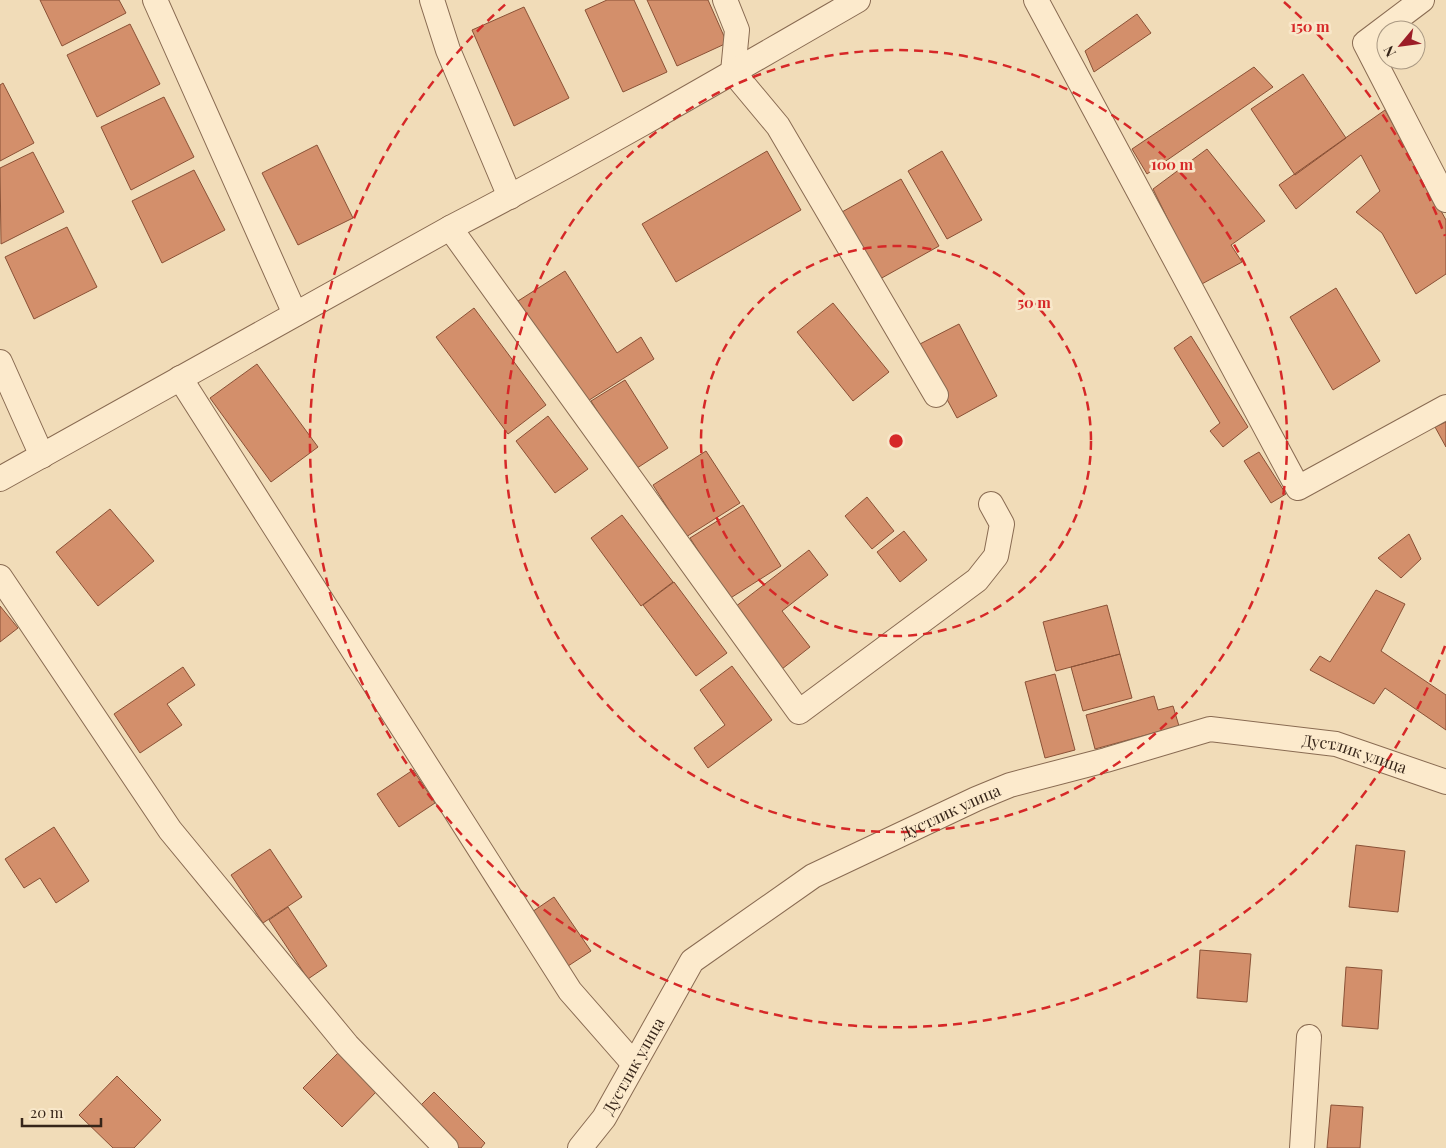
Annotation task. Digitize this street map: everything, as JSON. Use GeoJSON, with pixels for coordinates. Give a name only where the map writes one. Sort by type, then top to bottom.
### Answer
{"type":"FeatureCollection","features":[{"type":"Feature","properties":{"kind":"street"},"geometry":{"type":"LineString","coordinates":[[155,0],[295,314]]}},
{"type":"Feature","properties":{"kind":"street"},"geometry":{"type":"LineString","coordinates":[[432,0],[448,50],[510,197]]}},
{"type":"Feature","properties":{"kind":"street"},"geometry":{"type":"LineString","coordinates":[[725,0],[737,30],[733,72],[778,126],[936,396]]}},
{"type":"Feature","properties":{"kind":"street"},"geometry":{"type":"LineString","coordinates":[[0,479],[450,228],[510,197],[858,0]]}},
{"type":"Feature","properties":{"kind":"street"},"geometry":{"type":"LineString","coordinates":[[1036,0],[1298,488],[1446,407]]}},
{"type":"Feature","properties":{"kind":"street"},"geometry":{"type":"LineString","coordinates":[[1422,0],[1365,43],[1446,200]]}},
{"type":"Feature","properties":{"kind":"street"},"geometry":{"type":"LineString","coordinates":[[450,228],[799,712],[978,580],[996,556],[998,548],[1002,524],[991,504]]}},
{"type":"Feature","properties":{"kind":"street"},"geometry":{"type":"LineString","coordinates":[[0,362],[42,456]]}},
{"type":"Feature","properties":{"kind":"street"},"geometry":{"type":"LineString","coordinates":[[180,378],[570,991],[634,1064]]}},
{"type":"Feature","properties":{"kind":"street"},"geometry":{"type":"LineString","coordinates":[[0,577],[170,830],[347,1045],[446,1148]]}},
{"type":"Feature","properties":{"kind":"street","name":"Дустлик улица"},"geometry":{"type":"LineString","coordinates":[[580,1148],[604,1118],[692,961],[812,876],[976,799],[1010,785],[1106,760],[1210,729],[1336,744],[1446,782]]}},
{"type":"Feature","properties":{"kind":"street"},"geometry":{"type":"LineString","coordinates":[[1302,1148],[1310,1037]]}},
{"type":"Feature","properties":{"kind":"building"},"geometry":{"type":"Polygon","coordinates":[[[40,0],[119,0],[126,13],[62,46],[40,0]]]}},
{"type":"Feature","properties":{"kind":"building"},"geometry":{"type":"Polygon","coordinates":[[[607,0],[634,0],[667,72],[623,92],[585,10],[607,0]]]}},
{"type":"Feature","properties":{"kind":"building"},"geometry":{"type":"Polygon","coordinates":[[[647,0],[708,0],[727,43],[677,66],[647,0]]]}},
{"type":"Feature","properties":{"kind":"building"},"geometry":{"type":"Polygon","coordinates":[[[524,7],[569,98],[514,126],[472,30],[524,7]]]}},
{"type":"Feature","properties":{"kind":"building"},"geometry":{"type":"Polygon","coordinates":[[[1137,14],[1151,33],[1094,72],[1085,51],[1137,14]]]}},
{"type":"Feature","properties":{"kind":"building"},"geometry":{"type":"Polygon","coordinates":[[[130,24],[160,84],[97,117],[67,55],[130,24]]]}},
{"type":"Feature","properties":{"kind":"building"},"geometry":{"type":"Polygon","coordinates":[[[1254,67],[1273,87],[1147,174],[1132,149],[1254,67]]]}},
{"type":"Feature","properties":{"kind":"building"},"geometry":{"type":"Polygon","coordinates":[[[1303,74],[1346,138],[1295,175],[1251,109],[1303,74]]]}},
{"type":"Feature","properties":{"kind":"building"},"geometry":{"type":"Polygon","coordinates":[[[3,83],[34,143],[0,161],[0,85],[3,83]]]}},
{"type":"Feature","properties":{"kind":"building"},"geometry":{"type":"Polygon","coordinates":[[[164,97],[194,157],[131,190],[101,127],[164,97]]]}},
{"type":"Feature","properties":{"kind":"building"},"geometry":{"type":"Polygon","coordinates":[[[1385,110],[1446,220],[1446,274],[1416,294],[1382,233],[1356,212],[1380,191],[1361,155],[1296,209],[1279,185],[1385,110]]]}},
{"type":"Feature","properties":{"kind":"building"},"geometry":{"type":"Polygon","coordinates":[[[317,145],[353,218],[298,245],[262,173],[317,145]]]}},
{"type":"Feature","properties":{"kind":"building"},"geometry":{"type":"Polygon","coordinates":[[[1207,149],[1265,221],[1231,245],[1242,262],[1200,285],[1153,189],[1207,149]]]}},
{"type":"Feature","properties":{"kind":"building"},"geometry":{"type":"Polygon","coordinates":[[[767,151],[801,210],[676,282],[642,224],[767,151]]]}},
{"type":"Feature","properties":{"kind":"building"},"geometry":{"type":"Polygon","coordinates":[[[942,151],[982,220],[947,239],[908,171],[942,151]]]}},
{"type":"Feature","properties":{"kind":"building"},"geometry":{"type":"Polygon","coordinates":[[[33,152],[64,212],[1,244],[0,168],[33,152]]]}},
{"type":"Feature","properties":{"kind":"building"},"geometry":{"type":"Polygon","coordinates":[[[194,170],[225,230],[162,263],[132,201],[194,170]]]}},
{"type":"Feature","properties":{"kind":"building"},"geometry":{"type":"Polygon","coordinates":[[[901,179],[939,246],[880,279],[842,212],[901,179]]]}},
{"type":"Feature","properties":{"kind":"building"},"geometry":{"type":"Polygon","coordinates":[[[67,227],[97,287],[34,319],[5,257],[67,227]]]}},
{"type":"Feature","properties":{"kind":"building"},"geometry":{"type":"Polygon","coordinates":[[[565,271],[617,353],[641,337],[654,359],[583,404],[518,301],[565,271]]]}},
{"type":"Feature","properties":{"kind":"building"},"geometry":{"type":"Polygon","coordinates":[[[1336,288],[1380,361],[1333,390],[1290,317],[1336,288]]]}},
{"type":"Feature","properties":{"kind":"building"},"geometry":{"type":"Polygon","coordinates":[[[833,303],[889,372],[853,401],[797,332],[833,303]]]}},
{"type":"Feature","properties":{"kind":"building"},"geometry":{"type":"Polygon","coordinates":[[[474,308],[546,405],[508,434],[436,337],[474,308]]]}},
{"type":"Feature","properties":{"kind":"building"},"geometry":{"type":"Polygon","coordinates":[[[959,324],[997,396],[957,418],[918,345],[959,324]]]}},
{"type":"Feature","properties":{"kind":"building"},"geometry":{"type":"Polygon","coordinates":[[[1191,336],[1248,427],[1223,447],[1210,431],[1220,423],[1174,348],[1191,336]]]}},
{"type":"Feature","properties":{"kind":"building"},"geometry":{"type":"Polygon","coordinates":[[[257,364],[318,447],[271,482],[210,398],[257,364]]]}},
{"type":"Feature","properties":{"kind":"building"},"geometry":{"type":"Polygon","coordinates":[[[625,380],[668,448],[634,470],[591,401],[625,380]]]}},
{"type":"Feature","properties":{"kind":"building"},"geometry":{"type":"Polygon","coordinates":[[[548,416],[588,469],[555,493],[516,441],[548,416]]]}},
{"type":"Feature","properties":{"kind":"building"},"geometry":{"type":"Polygon","coordinates":[[[1446,422],[1446,447],[1435,427],[1446,422]]]}},
{"type":"Feature","properties":{"kind":"building"},"geometry":{"type":"Polygon","coordinates":[[[706,451],[740,503],[686,537],[653,485],[706,451]]]}},
{"type":"Feature","properties":{"kind":"building"},"geometry":{"type":"Polygon","coordinates":[[[1259,452],[1286,494],[1271,503],[1244,461],[1259,452]]]}},
{"type":"Feature","properties":{"kind":"building"},"geometry":{"type":"Polygon","coordinates":[[[867,497],[894,531],[872,549],[845,516],[867,497]]]}},
{"type":"Feature","properties":{"kind":"building"},"geometry":{"type":"Polygon","coordinates":[[[743,505],[781,566],[729,599],[690,538],[743,505]]]}},
{"type":"Feature","properties":{"kind":"building"},"geometry":{"type":"Polygon","coordinates":[[[110,509],[154,561],[98,606],[56,552],[110,509]]]}},
{"type":"Feature","properties":{"kind":"building"},"geometry":{"type":"Polygon","coordinates":[[[622,515],[673,582],[641,606],[591,538],[622,515]]]}},
{"type":"Feature","properties":{"kind":"building"},"geometry":{"type":"Polygon","coordinates":[[[904,531],[927,560],[900,582],[877,552],[904,531]]]}},
{"type":"Feature","properties":{"kind":"building"},"geometry":{"type":"Polygon","coordinates":[[[1409,534],[1421,559],[1401,578],[1378,558],[1409,534]]]}},
{"type":"Feature","properties":{"kind":"building"},"geometry":{"type":"Polygon","coordinates":[[[809,550],[828,575],[782,611],[810,647],[782,669],[735,607],[809,550]]]}},
{"type":"Feature","properties":{"kind":"building"},"geometry":{"type":"Polygon","coordinates":[[[674,582],[727,653],[696,676],[643,605],[674,582]]]}},
{"type":"Feature","properties":{"kind":"building"},"geometry":{"type":"Polygon","coordinates":[[[1376,590],[1405,604],[1381,651],[1446,695],[1446,730],[1385,688],[1374,704],[1310,670],[1320,656],[1330,662],[1376,590]]]}},
{"type":"Feature","properties":{"kind":"building"},"geometry":{"type":"Polygon","coordinates":[[[1107,605],[1120,654],[1056,671],[1043,622],[1107,605]]]}},
{"type":"Feature","properties":{"kind":"building"},"geometry":{"type":"Polygon","coordinates":[[[0,606],[18,628],[0,642],[0,606]]]}},
{"type":"Feature","properties":{"kind":"building"},"geometry":{"type":"Polygon","coordinates":[[[1120,654],[1132,698],[1083,711],[1071,667],[1120,654]]]}},
{"type":"Feature","properties":{"kind":"building"},"geometry":{"type":"Polygon","coordinates":[[[732,666],[772,720],[708,768],[694,748],[725,725],[700,690],[732,666]]]}},
{"type":"Feature","properties":{"kind":"building"},"geometry":{"type":"Polygon","coordinates":[[[183,667],[195,685],[167,704],[182,725],[140,753],[114,714],[183,667]]]}},
{"type":"Feature","properties":{"kind":"building"},"geometry":{"type":"Polygon","coordinates":[[[1055,674],[1075,750],[1045,758],[1025,682],[1055,674]]]}},
{"type":"Feature","properties":{"kind":"building"},"geometry":{"type":"Polygon","coordinates":[[[1154,696],[1158,710],[1173,706],[1179,726],[1095,749],[1086,715],[1154,696]]]}},
{"type":"Feature","properties":{"kind":"building"},"geometry":{"type":"Polygon","coordinates":[[[413,770],[435,803],[399,827],[377,794],[413,770]]]}},
{"type":"Feature","properties":{"kind":"building"},"geometry":{"type":"Polygon","coordinates":[[[54,827],[89,881],[56,903],[40,878],[24,888],[5,859],[54,827]]]}},
{"type":"Feature","properties":{"kind":"building"},"geometry":{"type":"Polygon","coordinates":[[[1356,845],[1405,851],[1398,912],[1349,907],[1356,845]]]}},
{"type":"Feature","properties":{"kind":"building"},"geometry":{"type":"Polygon","coordinates":[[[270,849],[302,897],[263,923],[231,875],[270,849]]]}},
{"type":"Feature","properties":{"kind":"building"},"geometry":{"type":"Polygon","coordinates":[[[554,897],[591,951],[565,968],[529,914],[554,897]]]}},
{"type":"Feature","properties":{"kind":"building"},"geometry":{"type":"Polygon","coordinates":[[[288,907],[327,966],[308,979],[269,920],[288,907]]]}},
{"type":"Feature","properties":{"kind":"building"},"geometry":{"type":"Polygon","coordinates":[[[1200,950],[1251,954],[1247,1002],[1197,998],[1200,950]]]}},
{"type":"Feature","properties":{"kind":"building"},"geometry":{"type":"Polygon","coordinates":[[[1346,967],[1382,970],[1378,1029],[1342,1026],[1346,967]]]}},
{"type":"Feature","properties":{"kind":"building"},"geometry":{"type":"Polygon","coordinates":[[[338,1053],[377,1091],[342,1127],[303,1088],[338,1053]]]}},
{"type":"Feature","properties":{"kind":"building"},"geometry":{"type":"Polygon","coordinates":[[[117,1076],[161,1120],[134,1148],[113,1148],[79,1115],[117,1076]]]}},
{"type":"Feature","properties":{"kind":"building"},"geometry":{"type":"Polygon","coordinates":[[[434,1092],[485,1143],[481,1148],[456,1148],[417,1109],[434,1092]]]}},
{"type":"Feature","properties":{"kind":"building"},"geometry":{"type":"Polygon","coordinates":[[[1331,1105],[1363,1107],[1360,1148],[1327,1148],[1331,1105]]]}}]}
